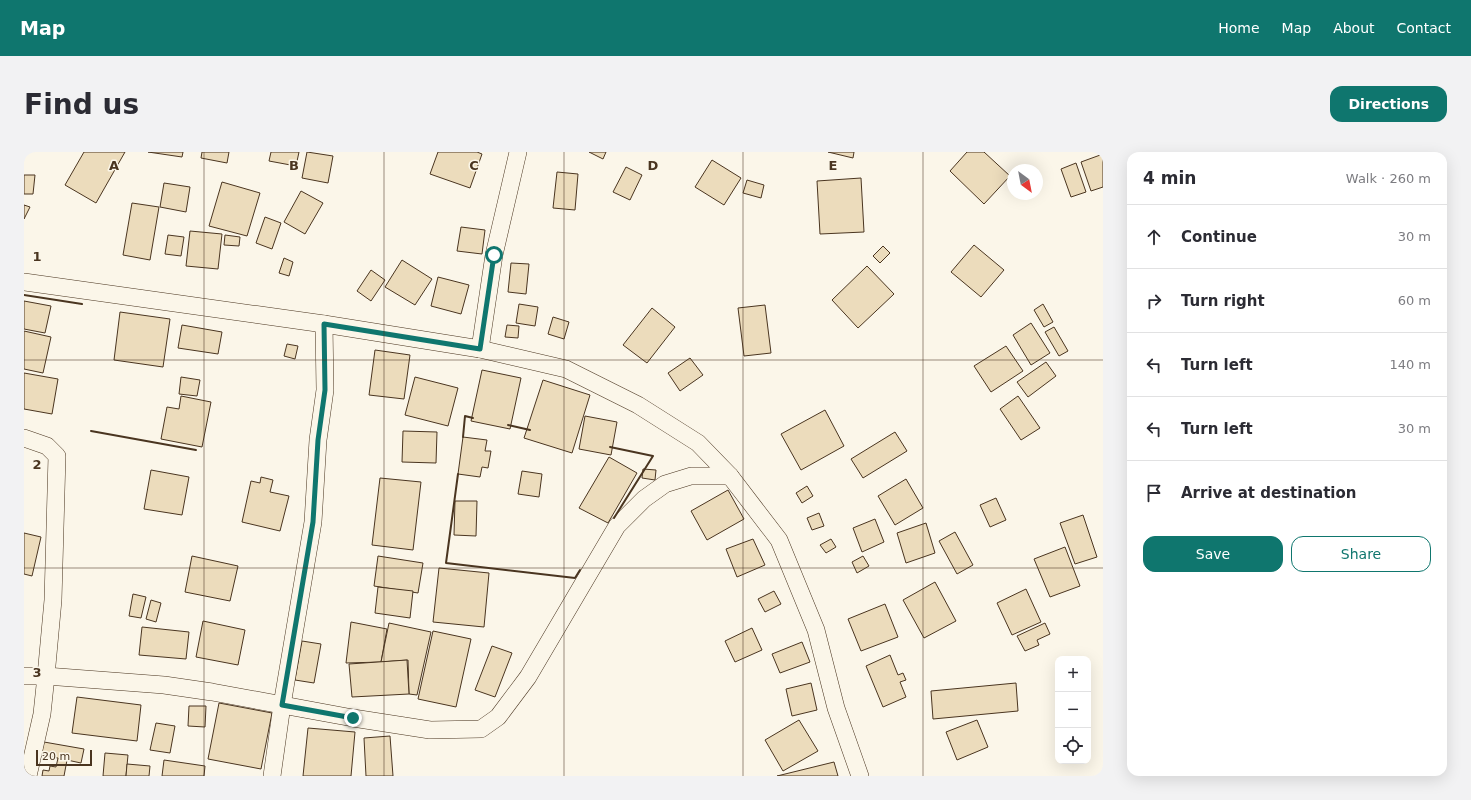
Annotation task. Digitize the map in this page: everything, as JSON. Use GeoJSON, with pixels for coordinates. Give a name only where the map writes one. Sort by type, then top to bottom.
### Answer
{"type":"FeatureCollection","features":[{"type":"Feature","properties":{"kind":"street"},"geometry":{"type":"LineString","coordinates":[[480,349],[494,255],[516,153]]}},
{"type":"Feature","properties":{"kind":"street"},"geometry":{"type":"LineString","coordinates":[[24,282],[324,324],[480,349],[566,369],[638,405],[698,443],[730,476],[779,540],[816,630],[836,708],[860,776]]}},
{"type":"Feature","properties":{"kind":"street"},"geometry":{"type":"LineString","coordinates":[[272,776],[282,705],[313,522],[318,440],[325,390],[324,324]]}},
{"type":"Feature","properties":{"kind":"street"},"geometry":{"type":"LineString","coordinates":[[24,438],[47,446],[57,456],[53,600],[42,714],[28,776]]}},
{"type":"Feature","properties":{"kind":"street"},"geometry":{"type":"LineString","coordinates":[[24,676],[46,676],[164,685],[430,730],[481,729],[498,717],[528,677],[586,577],[622,520],[644,499],[665,484],[690,476],[730,476]]}},
{"type":"Feature","properties":{"kind":"building"},"geometry":{"type":"Polygon","coordinates":[[[84,152],[125,152],[96,203],[65,185],[84,152]]]}},
{"type":"Feature","properties":{"kind":"building"},"geometry":{"type":"Polygon","coordinates":[[[148,152],[183,152],[182,157],[148,152]]]}},
{"type":"Feature","properties":{"kind":"building"},"geometry":{"type":"Polygon","coordinates":[[[202,152],[229,152],[227,163],[201,158],[202,152]]]}},
{"type":"Feature","properties":{"kind":"building"},"geometry":{"type":"Polygon","coordinates":[[[271,152],[299,152],[296,166],[269,161],[271,152]]]}},
{"type":"Feature","properties":{"kind":"building"},"geometry":{"type":"Polygon","coordinates":[[[307,152],[333,156],[328,183],[302,178],[307,152]]]}},
{"type":"Feature","properties":{"kind":"building"},"geometry":{"type":"Polygon","coordinates":[[[438,152],[477,152],[482,154],[470,188],[430,174],[438,152]]]}},
{"type":"Feature","properties":{"kind":"building"},"geometry":{"type":"Polygon","coordinates":[[[589,152],[606,152],[603,159],[589,152]]]}},
{"type":"Feature","properties":{"kind":"building"},"geometry":{"type":"Polygon","coordinates":[[[828,152],[854,152],[853,158],[828,152]]]}},
{"type":"Feature","properties":{"kind":"building"},"geometry":{"type":"Polygon","coordinates":[[[967,152],[984,152],[1007,173],[1007,179],[984,204],[950,171],[967,152]]]}},
{"type":"Feature","properties":{"kind":"building"},"geometry":{"type":"Polygon","coordinates":[[[1103,154],[1103,187],[1091,191],[1081,162],[1103,154]]]}},
{"type":"Feature","properties":{"kind":"building"},"geometry":{"type":"Polygon","coordinates":[[[712,160],[741,178],[724,205],[695,187],[712,160]]]}},
{"type":"Feature","properties":{"kind":"building"},"geometry":{"type":"Polygon","coordinates":[[[1076,163],[1086,192],[1071,197],[1061,169],[1076,163]]]}},
{"type":"Feature","properties":{"kind":"building"},"geometry":{"type":"Polygon","coordinates":[[[626,167],[642,175],[630,200],[613,192],[626,167]]]}},
{"type":"Feature","properties":{"kind":"building"},"geometry":{"type":"Polygon","coordinates":[[[557,172],[578,174],[575,210],[553,208],[557,172]]]}},
{"type":"Feature","properties":{"kind":"building"},"geometry":{"type":"Polygon","coordinates":[[[24,175],[35,175],[33,194],[24,194],[24,175]]]}},
{"type":"Feature","properties":{"kind":"building"},"geometry":{"type":"Polygon","coordinates":[[[861,178],[864,232],[820,234],[817,181],[861,178]]]}},
{"type":"Feature","properties":{"kind":"building"},"geometry":{"type":"Polygon","coordinates":[[[747,180],[764,185],[761,198],[743,193],[747,180]]]}},
{"type":"Feature","properties":{"kind":"building"},"geometry":{"type":"Polygon","coordinates":[[[222,182],[260,193],[247,236],[209,226],[222,182]]]}},
{"type":"Feature","properties":{"kind":"building"},"geometry":{"type":"Polygon","coordinates":[[[164,183],[190,187],[186,212],[160,207],[164,183]]]}},
{"type":"Feature","properties":{"kind":"building"},"geometry":{"type":"Polygon","coordinates":[[[301,191],[323,203],[305,234],[284,222],[301,191]]]}},
{"type":"Feature","properties":{"kind":"building"},"geometry":{"type":"Polygon","coordinates":[[[132,203],[159,207],[150,260],[123,255],[132,203]]]}},
{"type":"Feature","properties":{"kind":"building"},"geometry":{"type":"Polygon","coordinates":[[[24,205],[30,207],[24,219],[24,205]]]}},
{"type":"Feature","properties":{"kind":"building"},"geometry":{"type":"Polygon","coordinates":[[[265,217],[281,223],[272,249],[256,243],[265,217]]]}},
{"type":"Feature","properties":{"kind":"building"},"geometry":{"type":"Polygon","coordinates":[[[461,227],[485,230],[482,254],[457,251],[461,227]]]}},
{"type":"Feature","properties":{"kind":"building"},"geometry":{"type":"Polygon","coordinates":[[[190,231],[222,234],[218,269],[186,266],[190,231]]]}},
{"type":"Feature","properties":{"kind":"building"},"geometry":{"type":"Polygon","coordinates":[[[168,235],[184,237],[181,256],[165,254],[168,235]]]}},
{"type":"Feature","properties":{"kind":"building"},"geometry":{"type":"Polygon","coordinates":[[[225,235],[240,237],[239,246],[224,245],[225,235]]]}},
{"type":"Feature","properties":{"kind":"building"},"geometry":{"type":"Polygon","coordinates":[[[974,245],[1004,270],[981,297],[951,272],[974,245]]]}},
{"type":"Feature","properties":{"kind":"building"},"geometry":{"type":"Polygon","coordinates":[[[883,246],[890,253],[880,263],[873,256],[883,246]]]}},
{"type":"Feature","properties":{"kind":"building"},"geometry":{"type":"Polygon","coordinates":[[[284,258],[293,262],[289,276],[279,273],[284,258]]]}},
{"type":"Feature","properties":{"kind":"building"},"geometry":{"type":"Polygon","coordinates":[[[402,260],[432,279],[415,305],[385,287],[402,260]]]}},
{"type":"Feature","properties":{"kind":"building"},"geometry":{"type":"Polygon","coordinates":[[[511,263],[529,264],[526,294],[508,292],[511,263]]]}},
{"type":"Feature","properties":{"kind":"building"},"geometry":{"type":"Polygon","coordinates":[[[867,266],[894,294],[858,328],[832,300],[867,266]]]}},
{"type":"Feature","properties":{"kind":"building"},"geometry":{"type":"Polygon","coordinates":[[[371,270],[385,280],[371,301],[357,291],[371,270]]]}},
{"type":"Feature","properties":{"kind":"building"},"geometry":{"type":"Polygon","coordinates":[[[438,277],[469,285],[461,314],[431,306],[438,277]]]}},
{"type":"Feature","properties":{"kind":"building"},"geometry":{"type":"Polygon","coordinates":[[[24,301],[51,306],[45,333],[24,329],[24,301]]]}},
{"type":"Feature","properties":{"kind":"building"},"geometry":{"type":"Polygon","coordinates":[[[519,304],[538,307],[535,326],[516,323],[519,304]]]}},
{"type":"Feature","properties":{"kind":"building"},"geometry":{"type":"Polygon","coordinates":[[[1043,304],[1053,322],[1044,327],[1034,310],[1043,304]]]}},
{"type":"Feature","properties":{"kind":"building"},"geometry":{"type":"Polygon","coordinates":[[[765,305],[771,353],[744,356],[738,308],[765,305]]]}},
{"type":"Feature","properties":{"kind":"building"},"geometry":{"type":"Polygon","coordinates":[[[652,308],[675,327],[647,363],[623,345],[652,308]]]}},
{"type":"Feature","properties":{"kind":"building"},"geometry":{"type":"Polygon","coordinates":[[[120,312],[170,319],[163,367],[114,360],[120,312]]]}},
{"type":"Feature","properties":{"kind":"building"},"geometry":{"type":"Polygon","coordinates":[[[553,317],[569,322],[564,339],[548,334],[553,317]]]}},
{"type":"Feature","properties":{"kind":"building"},"geometry":{"type":"Polygon","coordinates":[[[1031,323],[1050,353],[1031,365],[1013,335],[1031,323]]]}},
{"type":"Feature","properties":{"kind":"building"},"geometry":{"type":"Polygon","coordinates":[[[182,325],[222,332],[218,354],[178,348],[182,325]]]}},
{"type":"Feature","properties":{"kind":"building"},"geometry":{"type":"Polygon","coordinates":[[[507,325],[519,326],[518,338],[505,337],[507,325]]]}},
{"type":"Feature","properties":{"kind":"building"},"geometry":{"type":"Polygon","coordinates":[[[1054,327],[1068,351],[1059,356],[1045,332],[1054,327]]]}},
{"type":"Feature","properties":{"kind":"building"},"geometry":{"type":"Polygon","coordinates":[[[24,331],[51,337],[43,373],[24,369],[24,331]]]}},
{"type":"Feature","properties":{"kind":"building"},"geometry":{"type":"Polygon","coordinates":[[[287,344],[298,346],[295,359],[284,356],[287,344]]]}},
{"type":"Feature","properties":{"kind":"building"},"geometry":{"type":"Polygon","coordinates":[[[1006,346],[1023,371],[991,392],[974,366],[1006,346]]]}},
{"type":"Feature","properties":{"kind":"building"},"geometry":{"type":"Polygon","coordinates":[[[375,350],[410,355],[404,399],[369,395],[375,350]]]}},
{"type":"Feature","properties":{"kind":"building"},"geometry":{"type":"Polygon","coordinates":[[[690,358],[703,375],[680,391],[668,373],[690,358]]]}},
{"type":"Feature","properties":{"kind":"building"},"geometry":{"type":"Polygon","coordinates":[[[1046,362],[1056,376],[1028,397],[1017,382],[1046,362]]]}},
{"type":"Feature","properties":{"kind":"building"},"geometry":{"type":"Polygon","coordinates":[[[482,370],[521,378],[510,429],[471,421],[482,370]]]}},
{"type":"Feature","properties":{"kind":"building"},"geometry":{"type":"Polygon","coordinates":[[[24,373],[58,379],[52,414],[24,409],[24,373]]]}},
{"type":"Feature","properties":{"kind":"building"},"geometry":{"type":"Polygon","coordinates":[[[181,377],[200,380],[197,396],[179,394],[181,377]]]}},
{"type":"Feature","properties":{"kind":"building"},"geometry":{"type":"Polygon","coordinates":[[[415,377],[458,388],[448,426],[405,415],[415,377]]]}},
{"type":"Feature","properties":{"kind":"building"},"geometry":{"type":"Polygon","coordinates":[[[543,380],[590,395],[572,453],[524,438],[543,380]]]}},
{"type":"Feature","properties":{"kind":"building"},"geometry":{"type":"Polygon","coordinates":[[[181,396],[211,402],[202,447],[161,439],[167,407],[179,409],[181,396]]]}},
{"type":"Feature","properties":{"kind":"building"},"geometry":{"type":"Polygon","coordinates":[[[1018,396],[1040,428],[1021,440],[1000,409],[1018,396]]]}},
{"type":"Feature","properties":{"kind":"building"},"geometry":{"type":"Polygon","coordinates":[[[825,410],[844,446],[801,470],[781,434],[825,410]]]}},
{"type":"Feature","properties":{"kind":"building"},"geometry":{"type":"Polygon","coordinates":[[[585,416],[617,422],[611,455],[579,449],[585,416]]]}},
{"type":"Feature","properties":{"kind":"building"},"geometry":{"type":"Polygon","coordinates":[[[403,431],[437,432],[436,463],[402,462],[403,431]]]}},
{"type":"Feature","properties":{"kind":"building"},"geometry":{"type":"Polygon","coordinates":[[[895,432],[907,451],[863,478],[851,459],[895,432]]]}},
{"type":"Feature","properties":{"kind":"building"},"geometry":{"type":"Polygon","coordinates":[[[463,437],[487,440],[485,451],[491,451],[488,468],[482,467],[480,477],[458,474],[463,437]]]}},
{"type":"Feature","properties":{"kind":"building"},"geometry":{"type":"Polygon","coordinates":[[[609,457],[637,473],[608,523],[579,508],[609,457]]]}},
{"type":"Feature","properties":{"kind":"building"},"geometry":{"type":"Polygon","coordinates":[[[643,469],[656,470],[655,480],[642,478],[643,469]]]}},
{"type":"Feature","properties":{"kind":"building"},"geometry":{"type":"Polygon","coordinates":[[[151,470],[189,477],[182,515],[144,509],[151,470]]]}},
{"type":"Feature","properties":{"kind":"building"},"geometry":{"type":"Polygon","coordinates":[[[522,471],[542,474],[539,497],[518,494],[522,471]]]}},
{"type":"Feature","properties":{"kind":"building"},"geometry":{"type":"Polygon","coordinates":[[[261,477],[273,480],[270,492],[289,496],[280,531],[242,522],[251,481],[260,483],[261,477]]]}},
{"type":"Feature","properties":{"kind":"building"},"geometry":{"type":"Polygon","coordinates":[[[380,478],[421,482],[413,550],[372,545],[380,478]]]}},
{"type":"Feature","properties":{"kind":"building"},"geometry":{"type":"Polygon","coordinates":[[[906,479],[923,508],[895,525],[878,496],[906,479]]]}},
{"type":"Feature","properties":{"kind":"building"},"geometry":{"type":"Polygon","coordinates":[[[807,486],[813,496],[802,503],[796,493],[807,486]]]}},
{"type":"Feature","properties":{"kind":"building"},"geometry":{"type":"Polygon","coordinates":[[[728,490],[744,519],[707,540],[691,511],[728,490]]]}},
{"type":"Feature","properties":{"kind":"building"},"geometry":{"type":"Polygon","coordinates":[[[996,498],[1006,520],[990,527],[980,505],[996,498]]]}},
{"type":"Feature","properties":{"kind":"building"},"geometry":{"type":"Polygon","coordinates":[[[455,501],[477,501],[476,536],[454,535],[455,501]]]}},
{"type":"Feature","properties":{"kind":"building"},"geometry":{"type":"Polygon","coordinates":[[[819,513],[824,526],[812,530],[807,518],[819,513]]]}},
{"type":"Feature","properties":{"kind":"building"},"geometry":{"type":"Polygon","coordinates":[[[1083,515],[1097,557],[1075,564],[1060,523],[1083,515]]]}},
{"type":"Feature","properties":{"kind":"building"},"geometry":{"type":"Polygon","coordinates":[[[875,519],[884,542],[862,552],[853,528],[875,519]]]}},
{"type":"Feature","properties":{"kind":"building"},"geometry":{"type":"Polygon","coordinates":[[[926,523],[935,553],[906,563],[897,533],[926,523]]]}},
{"type":"Feature","properties":{"kind":"building"},"geometry":{"type":"Polygon","coordinates":[[[955,532],[973,565],[957,574],[939,541],[955,532]]]}},
{"type":"Feature","properties":{"kind":"building"},"geometry":{"type":"Polygon","coordinates":[[[24,533],[41,537],[32,576],[24,574],[24,533]]]}},
{"type":"Feature","properties":{"kind":"building"},"geometry":{"type":"Polygon","coordinates":[[[753,539],[765,565],[737,577],[726,549],[753,539]]]}},
{"type":"Feature","properties":{"kind":"building"},"geometry":{"type":"Polygon","coordinates":[[[831,539],[836,547],[826,553],[820,545],[831,539]]]}},
{"type":"Feature","properties":{"kind":"building"},"geometry":{"type":"Polygon","coordinates":[[[1065,547],[1080,586],[1050,597],[1034,559],[1065,547]]]}},
{"type":"Feature","properties":{"kind":"building"},"geometry":{"type":"Polygon","coordinates":[[[192,556],[238,566],[230,601],[185,592],[192,556]]]}},
{"type":"Feature","properties":{"kind":"building"},"geometry":{"type":"Polygon","coordinates":[[[378,556],[423,563],[418,593],[374,586],[378,556]]]}},
{"type":"Feature","properties":{"kind":"building"},"geometry":{"type":"Polygon","coordinates":[[[863,556],[869,566],[857,573],[852,562],[863,556]]]}},
{"type":"Feature","properties":{"kind":"building"},"geometry":{"type":"Polygon","coordinates":[[[439,568],[489,573],[484,627],[433,622],[439,568]]]}},
{"type":"Feature","properties":{"kind":"building"},"geometry":{"type":"Polygon","coordinates":[[[935,582],[956,621],[924,638],[903,600],[935,582]]]}},
{"type":"Feature","properties":{"kind":"building"},"geometry":{"type":"Polygon","coordinates":[[[378,587],[413,591],[410,618],[375,613],[378,587]]]}},
{"type":"Feature","properties":{"kind":"building"},"geometry":{"type":"Polygon","coordinates":[[[1026,589],[1041,622],[1012,635],[997,603],[1026,589]]]}},
{"type":"Feature","properties":{"kind":"building"},"geometry":{"type":"Polygon","coordinates":[[[774,591],[781,604],[765,612],[758,599],[774,591]]]}},
{"type":"Feature","properties":{"kind":"building"},"geometry":{"type":"Polygon","coordinates":[[[133,594],[146,597],[141,618],[129,616],[133,594]]]}},
{"type":"Feature","properties":{"kind":"building"},"geometry":{"type":"Polygon","coordinates":[[[151,600],[161,603],[156,622],[146,619],[151,600]]]}},
{"type":"Feature","properties":{"kind":"building"},"geometry":{"type":"Polygon","coordinates":[[[885,604],[898,637],[861,651],[848,619],[885,604]]]}},
{"type":"Feature","properties":{"kind":"building"},"geometry":{"type":"Polygon","coordinates":[[[203,621],[245,630],[238,665],[196,657],[203,621]]]}},
{"type":"Feature","properties":{"kind":"building"},"geometry":{"type":"Polygon","coordinates":[[[351,622],[387,629],[381,662],[346,663],[351,622]]]}},
{"type":"Feature","properties":{"kind":"building"},"geometry":{"type":"Polygon","coordinates":[[[389,623],[431,632],[417,695],[409,694],[408,660],[381,662],[389,623]]]}},
{"type":"Feature","properties":{"kind":"building"},"geometry":{"type":"Polygon","coordinates":[[[1045,623],[1050,634],[1037,640],[1039,645],[1025,651],[1017,636],[1045,623]]]}},
{"type":"Feature","properties":{"kind":"building"},"geometry":{"type":"Polygon","coordinates":[[[142,627],[189,632],[186,659],[139,655],[142,627]]]}},
{"type":"Feature","properties":{"kind":"building"},"geometry":{"type":"Polygon","coordinates":[[[752,628],[762,650],[735,662],[725,641],[752,628]]]}},
{"type":"Feature","properties":{"kind":"building"},"geometry":{"type":"Polygon","coordinates":[[[433,631],[471,639],[456,707],[418,699],[433,631]]]}},
{"type":"Feature","properties":{"kind":"building"},"geometry":{"type":"Polygon","coordinates":[[[302,641],[321,644],[314,683],[295,680],[302,641]]]}},
{"type":"Feature","properties":{"kind":"building"},"geometry":{"type":"Polygon","coordinates":[[[802,642],[810,662],[780,673],[772,654],[802,642]]]}},
{"type":"Feature","properties":{"kind":"building"},"geometry":{"type":"Polygon","coordinates":[[[492,646],[512,653],[495,697],[475,690],[492,646]]]}},
{"type":"Feature","properties":{"kind":"building"},"geometry":{"type":"Polygon","coordinates":[[[890,655],[898,675],[903,673],[906,680],[900,682],[906,697],[883,707],[866,666],[890,655]]]}},
{"type":"Feature","properties":{"kind":"building"},"geometry":{"type":"Polygon","coordinates":[[[407,660],[409,694],[352,697],[349,664],[407,660]]]}},
{"type":"Feature","properties":{"kind":"building"},"geometry":{"type":"Polygon","coordinates":[[[811,683],[817,710],[792,716],[786,689],[811,683]]]}},
{"type":"Feature","properties":{"kind":"building"},"geometry":{"type":"Polygon","coordinates":[[[1016,683],[1018,711],[933,719],[931,691],[1016,683]]]}},
{"type":"Feature","properties":{"kind":"building"},"geometry":{"type":"Polygon","coordinates":[[[77,697],[141,705],[137,741],[72,733],[77,697]]]}},
{"type":"Feature","properties":{"kind":"building"},"geometry":{"type":"Polygon","coordinates":[[[219,703],[272,713],[261,769],[208,759],[219,703]]]}},
{"type":"Feature","properties":{"kind":"building"},"geometry":{"type":"Polygon","coordinates":[[[189,706],[206,706],[205,727],[188,726],[189,706]]]}},
{"type":"Feature","properties":{"kind":"building"},"geometry":{"type":"Polygon","coordinates":[[[799,720],[818,751],[783,771],[765,740],[799,720]]]}},
{"type":"Feature","properties":{"kind":"building"},"geometry":{"type":"Polygon","coordinates":[[[977,720],[988,747],[957,760],[946,732],[977,720]]]}},
{"type":"Feature","properties":{"kind":"building"},"geometry":{"type":"Polygon","coordinates":[[[156,723],[175,726],[170,753],[150,750],[156,723]]]}},
{"type":"Feature","properties":{"kind":"building"},"geometry":{"type":"Polygon","coordinates":[[[308,728],[355,732],[351,776],[303,776],[308,728]]]}},
{"type":"Feature","properties":{"kind":"building"},"geometry":{"type":"Polygon","coordinates":[[[390,736],[393,776],[366,776],[364,738],[390,736]]]}},
{"type":"Feature","properties":{"kind":"building"},"geometry":{"type":"Polygon","coordinates":[[[44,742],[84,749],[81,763],[67,760],[64,776],[42,776],[43,770],[49,771],[50,766],[56,767],[58,758],[41,755],[44,742]]]}},
{"type":"Feature","properties":{"kind":"building"},"geometry":{"type":"Polygon","coordinates":[[[105,753],[128,755],[126,776],[103,776],[105,753]]]}},
{"type":"Feature","properties":{"kind":"building"},"geometry":{"type":"Polygon","coordinates":[[[164,760],[205,766],[204,776],[162,776],[164,760]]]}},
{"type":"Feature","properties":{"kind":"building"},"geometry":{"type":"Polygon","coordinates":[[[834,762],[838,776],[777,776],[834,762]]]}},
{"type":"Feature","properties":{"kind":"building"},"geometry":{"type":"Polygon","coordinates":[[[127,764],[150,766],[149,776],[126,776],[127,764]]]}},
{"type":"Feature","properties":{"kind":"wall"},"geometry":{"type":"LineString","coordinates":[[24,295],[82,304]]}},
{"type":"Feature","properties":{"kind":"wall"},"geometry":{"type":"LineString","coordinates":[[463,437],[465,416],[473,418]]}},
{"type":"Feature","properties":{"kind":"wall"},"geometry":{"type":"LineString","coordinates":[[508,425],[530,430]]}},
{"type":"Feature","properties":{"kind":"wall"},"geometry":{"type":"LineString","coordinates":[[91,431],[196,450]]}},
{"type":"Feature","properties":{"kind":"wall"},"geometry":{"type":"LineString","coordinates":[[610,447],[653,456],[614,518]]}},
{"type":"Feature","properties":{"kind":"wall"},"geometry":{"type":"LineString","coordinates":[[458,474],[446,563],[575,578],[580,570]]}},
{"type":"Feature","properties":{"kind":"route"},"geometry":{"type":"LineString","coordinates":[[353,718],[282,705],[313,522],[318,440],[325,390],[324,324],[480,349],[494,255]]}}]}
